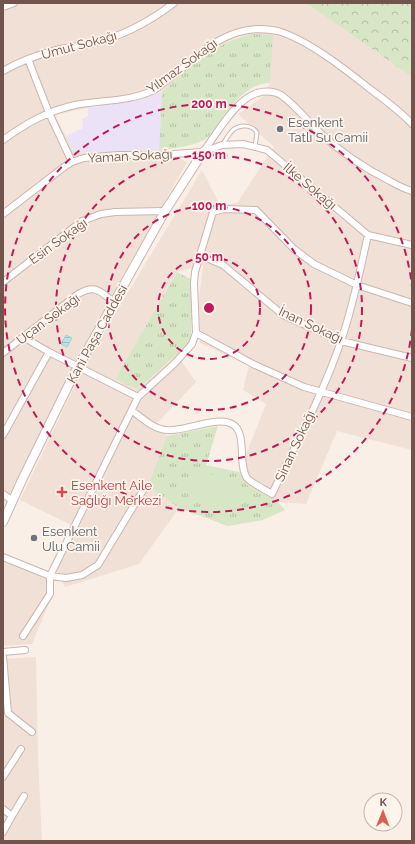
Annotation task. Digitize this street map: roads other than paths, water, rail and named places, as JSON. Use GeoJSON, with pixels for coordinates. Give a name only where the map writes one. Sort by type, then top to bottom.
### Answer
{"type":"FeatureCollection","features":[{"type":"Feature","properties":{"kind":"street"},"geometry":{"type":"LineString","coordinates":[[3,7],[14,3]]}},
{"type":"Feature","properties":{"kind":"street","name":"Umut Sokağı"},"geometry":{"type":"LineString","coordinates":[[3,71],[28,59],[59,50],[90,44],[128,32],[161,13],[174,3]]}},
{"type":"Feature","properties":{"kind":"street","name":"Yılmaz Sokağı"},"geometry":{"type":"LineString","coordinates":[[3,140],[33,120],[49,113],[76,105],[138,96],[148,92],[185,67],[200,53],[218,40],[241,31],[263,29],[276,31],[295,38],[315,50],[346,70],[412,124]]}},
{"type":"Feature","properties":{"kind":"street"},"geometry":{"type":"LineString","coordinates":[[28,59],[49,113],[72,162]]}},
{"type":"Feature","properties":{"kind":"street"},"geometry":{"type":"LineString","coordinates":[[203,152],[228,115],[249,97],[256,93],[267,91],[274,92],[292,104],[319,132],[350,158],[376,174],[412,191]]}},
{"type":"Feature","properties":{"kind":"street","name":"İlke Sokağı"},"geometry":{"type":"LineString","coordinates":[[203,152],[222,145],[243,144],[267,150],[368,235],[412,245]]}},
{"type":"Feature","properties":{"kind":"street","name":"Yaman Sokağı"},"geometry":{"type":"LineString","coordinates":[[3,214],[35,188],[72,162],[84,158],[118,155],[157,155],[203,152]]}},
{"type":"Feature","properties":{"kind":"street","name":"Kani Paşa Caddesi"},"geometry":{"type":"LineString","coordinates":[[3,522],[79,366],[165,211],[203,152]]}},
{"type":"Feature","properties":{"kind":"street"},"geometry":{"type":"LineString","coordinates":[[23,636],[50,594],[50,576],[138,397],[175,363],[192,344],[196,333],[195,272],[213,212],[224,209],[256,210],[294,249],[314,264],[356,285],[412,303]]}},
{"type":"Feature","properties":{"kind":"street","name":"Esin Sokağı"},"geometry":{"type":"LineString","coordinates":[[3,282],[76,225],[86,219],[101,214],[115,212],[165,211]]}},
{"type":"Feature","properties":{"kind":"street","name":"Sinan Sokağı"},"geometry":{"type":"LineString","coordinates":[[132,411],[158,429],[170,430],[225,421],[233,424],[240,431],[243,470],[247,479],[272,494],[320,392],[341,341],[368,235]]}},
{"type":"Feature","properties":{"kind":"street","name":"İnan Sokağı"},"geometry":{"type":"LineString","coordinates":[[200,257],[207,258],[222,265],[283,315],[341,341],[412,358]]}},
{"type":"Feature","properties":{"kind":"street","name":"Uçan Sokağı"},"geometry":{"type":"LineString","coordinates":[[3,353],[78,294],[89,288],[96,290],[114,302]]}},
{"type":"Feature","properties":{"kind":"street"},"geometry":{"type":"LineString","coordinates":[[196,333],[254,365],[304,387],[412,417]]}},
{"type":"Feature","properties":{"kind":"street"},"geometry":{"type":"LineString","coordinates":[[23,337],[49,352],[138,397]]}},
{"type":"Feature","properties":{"kind":"street"},"geometry":{"type":"LineString","coordinates":[[3,435],[49,352]]}},
{"type":"Feature","properties":{"kind":"street"},"geometry":{"type":"LineString","coordinates":[[3,556],[50,576],[66,578],[82,575],[98,565],[145,487]]}},
{"type":"Feature","properties":{"kind":"street"},"geometry":{"type":"LineString","coordinates":[[3,494],[13,501]]}},
{"type":"Feature","properties":{"kind":"street"},"geometry":{"type":"LineString","coordinates":[[3,652],[25,650]]}},
{"type":"Feature","properties":{"kind":"street"},"geometry":{"type":"LineString","coordinates":[[3,657],[8,713],[32,732]]}},
{"type":"Feature","properties":{"kind":"street"},"geometry":{"type":"LineString","coordinates":[[3,777],[21,748]]}},
{"type":"Feature","properties":{"kind":"street"},"geometry":{"type":"LineString","coordinates":[[3,832],[24,796]]}},
{"type":"Feature","properties":{"kind":"street"},"geometry":{"type":"LineString","coordinates":[[3,809],[12,816]]}},
{"type":"Feature","properties":{"kind":"lane"},"geometry":{"type":"LineString","coordinates":[[222,145],[234,129],[246,126],[254,128],[257,133],[254,147]]}},
{"type":"Feature","properties":{"kind":"water"},"geometry":{"type":"Polygon","coordinates":[[[66,335],[72,338],[67,347],[61,344],[66,335]]]}},
{"type":"Feature","properties":{"kind":"place","name":"Esenkent Tatlı Su Camii"},"geometry":{"type":"Point","coordinates":[280,129]}},
{"type":"Feature","properties":{"kind":"place","name":"Esenkent Aile Sağlığı Merkezi"},"geometry":{"type":"Point","coordinates":[62,492]}},
{"type":"Feature","properties":{"kind":"place","name":"Esenkent Ulu Camii"},"geometry":{"type":"Point","coordinates":[34,538]}}]}
